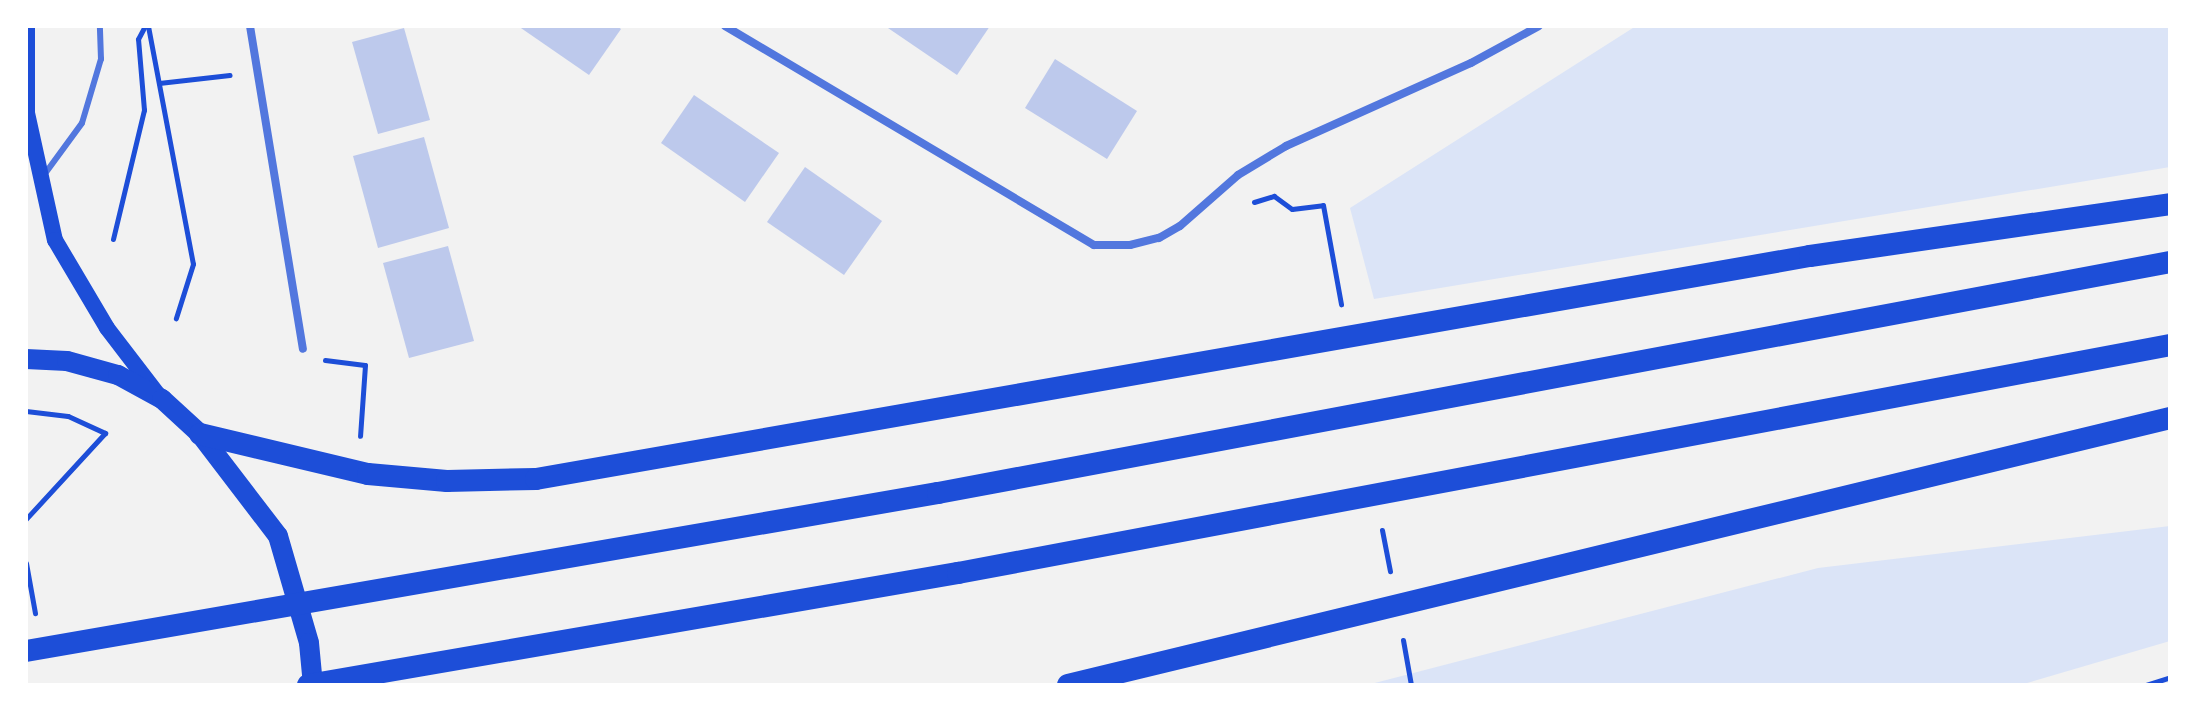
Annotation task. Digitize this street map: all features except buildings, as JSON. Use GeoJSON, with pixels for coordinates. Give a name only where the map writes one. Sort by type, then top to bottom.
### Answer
{"type":"FeatureCollection","features":[{"type":"Feature","properties":{"kind":"highway"},"geometry":{"type":"LineString","coordinates":[[200,434],[368,474],[447,481],[536,479],[1810,256],[2170,204]]}},
{"type":"Feature","properties":{"kind":"highway"},"geometry":{"type":"LineString","coordinates":[[26,651],[938,493],[2170,262]]}},
{"type":"Feature","properties":{"kind":"highway"},"geometry":{"type":"LineString","coordinates":[[311,685],[958,573],[2170,345]]}},
{"type":"Feature","properties":{"kind":"highway"},"geometry":{"type":"LineString","coordinates":[[1068,685],[2170,418]]}},
{"type":"Feature","properties":{"kind":"main road"},"geometry":{"type":"LineString","coordinates":[[27,26],[27,113],[38,182],[55,240],[107,328],[162,399],[200,434],[278,536],[309,643],[311,685]]}},
{"type":"Feature","properties":{"kind":"main road"},"geometry":{"type":"LineString","coordinates":[[26,359],[67,361],[118,375],[162,399]]}},
{"type":"Feature","properties":{"kind":"street"},"geometry":{"type":"LineString","coordinates":[[250,26],[303,349]]}},
{"type":"Feature","properties":{"kind":"street"},"geometry":{"type":"LineString","coordinates":[[725,26],[1094,245],[1159,238],[1261,159],[1539,26]]}},
{"type":"Feature","properties":{"kind":"lane"},"geometry":{"type":"LineString","coordinates":[[38,182],[82,123],[101,59],[100,26]]}},
{"type":"Feature","properties":{"kind":"path"},"geometry":{"type":"LineString","coordinates":[[147,26],[193,264],[176,318]]}},
{"type":"Feature","properties":{"kind":"path"},"geometry":{"type":"LineString","coordinates":[[113,239],[144,110],[138,39],[147,26]]}},
{"type":"Feature","properties":{"kind":"path"},"geometry":{"type":"LineString","coordinates":[[159,83],[257,71]]}},
{"type":"Feature","properties":{"kind":"path"},"geometry":{"type":"LineString","coordinates":[[303,349],[334,365],[365,365],[360,436]]}},
{"type":"Feature","properties":{"kind":"path"},"geometry":{"type":"LineString","coordinates":[[26,411],[68,416],[105,433],[26,519]]}},
{"type":"Feature","properties":{"kind":"path"},"geometry":{"type":"LineString","coordinates":[[26,563],[35,613]]}},
{"type":"Feature","properties":{"kind":"path"},"geometry":{"type":"LineString","coordinates":[[2146,685],[2170,677]]}},
{"type":"Feature","properties":{"kind":"shaded area"},"geometry":{"type":"Polygon","coordinates":[[[1636,26],[2170,26],[2170,167],[1374,299],[1350,208],[1636,26]]]}},
{"type":"Feature","properties":{"kind":"shaded area"},"geometry":{"type":"Polygon","coordinates":[[[2170,526],[2170,641],[2020,685],[1367,685],[1818,568],[2170,526]]]}}]}
